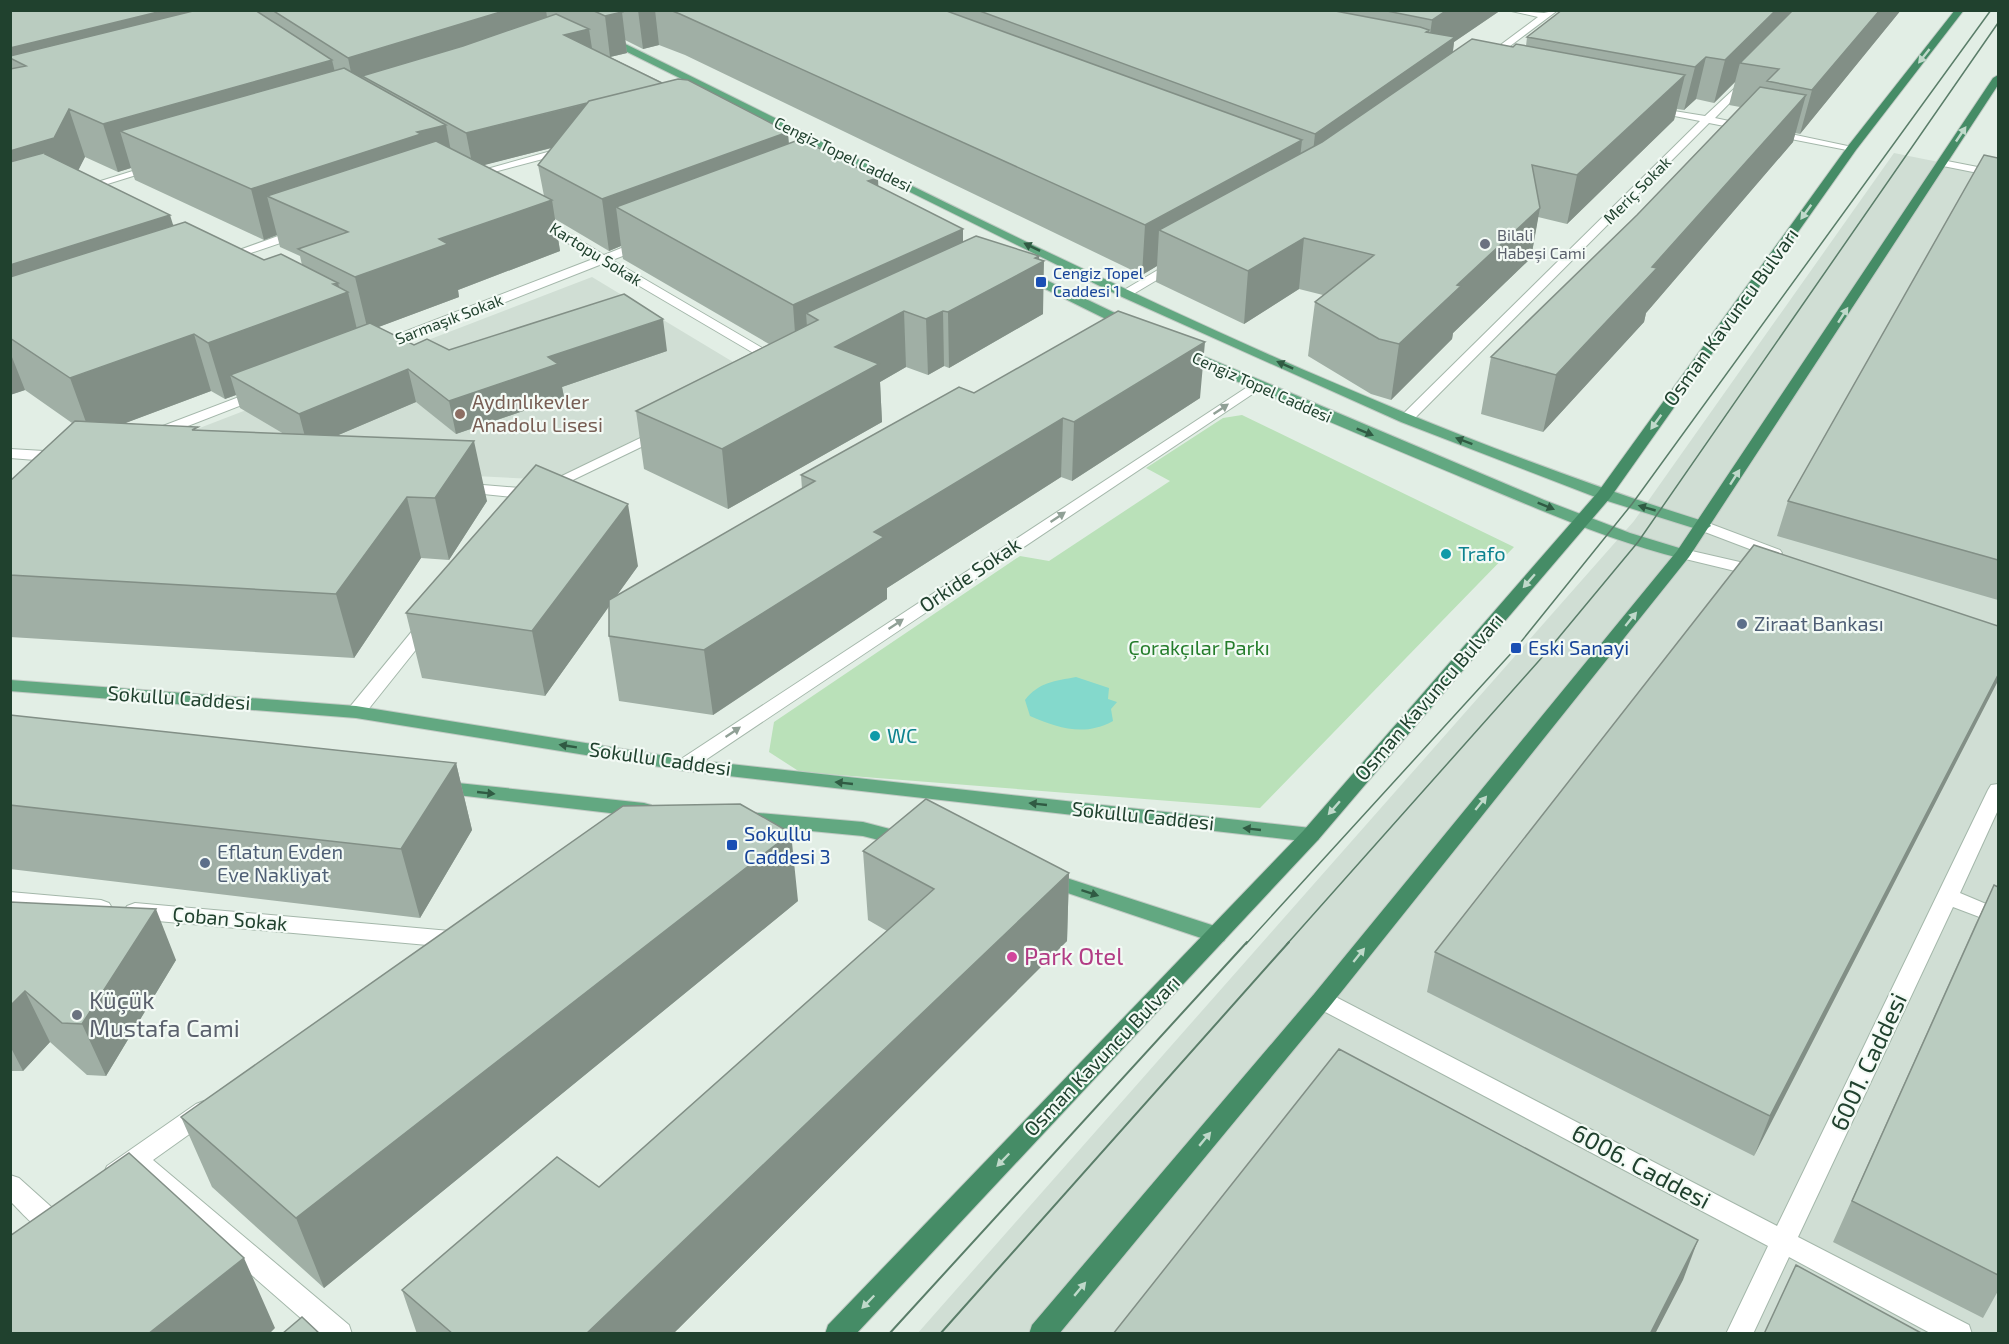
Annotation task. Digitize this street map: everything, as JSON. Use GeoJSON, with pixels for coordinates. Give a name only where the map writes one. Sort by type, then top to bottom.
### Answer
{"type":"FeatureCollection","features":[{"type":"Feature","properties":{"kind":"highway","name":"Osman Kavuncu Bulvarı"},"geometry":{"type":"LineString","coordinates":[[838,1334],[1311,835],[1604,495],[1852,148],[1960,10]]}},
{"type":"Feature","properties":{"kind":"highway"},"geometry":{"type":"LineString","coordinates":[[1042,1334],[1322,1000],[1683,554],[1998,78]]}},
{"type":"Feature","properties":{"kind":"main road","name":"Cengiz Topel Caddesi"},"geometry":{"type":"LineString","coordinates":[[594,32],[1125,293],[1406,419],[1604,495],[1703,526]]}},
{"type":"Feature","properties":{"kind":"main road"},"geometry":{"type":"LineString","coordinates":[[1010,267],[1148,334]]}},
{"type":"Feature","properties":{"kind":"main road","name":"Cengiz Topel Caddesi"},"geometry":{"type":"LineString","coordinates":[[1169,345],[1255,386],[1581,520],[1638,542],[1683,554]]}},
{"type":"Feature","properties":{"kind":"main road","name":"Sokullu Caddesi"},"geometry":{"type":"LineString","coordinates":[[10,685],[356,712],[685,765],[1311,835]]}},
{"type":"Feature","properties":{"kind":"main road"},"geometry":{"type":"LineString","coordinates":[[418,785],[664,812]]}},
{"type":"Feature","properties":{"kind":"main road"},"geometry":{"type":"LineString","coordinates":[[731,818],[863,829],[921,844]]}},
{"type":"Feature","properties":{"kind":"main road"},"geometry":{"type":"LineString","coordinates":[[1026,872],[1216,935]]}},
{"type":"Feature","properties":{"kind":"street"},"geometry":{"type":"LineString","coordinates":[[1511,10],[1550,14]]}},
{"type":"Feature","properties":{"kind":"street"},"geometry":{"type":"LineString","coordinates":[[1477,66],[1550,14]]}},
{"type":"Feature","properties":{"kind":"street","name":"Meriç Sokak"},"geometry":{"type":"LineString","coordinates":[[1406,419],[1757,69]]}},
{"type":"Feature","properties":{"kind":"street"},"geometry":{"type":"LineString","coordinates":[[1639,106],[1852,148]]}},
{"type":"Feature","properties":{"kind":"street"},"geometry":{"type":"LineString","coordinates":[[489,187],[464,174],[585,145]]}},
{"type":"Feature","properties":{"kind":"street"},"geometry":{"type":"LineString","coordinates":[[1942,163],[1998,174]]}},
{"type":"Feature","properties":{"kind":"street"},"geometry":{"type":"LineString","coordinates":[[97,201],[71,193],[166,164]]}},
{"type":"Feature","properties":{"kind":"street","name":"Kartopu Sokak"},"geometry":{"type":"LineString","coordinates":[[527,211],[603,260],[791,369],[769,379]]}},
{"type":"Feature","properties":{"kind":"street"},"geometry":{"type":"LineString","coordinates":[[239,270],[211,259],[317,226]]}},
{"type":"Feature","properties":{"kind":"street","name":"Sarmaşık Sokak"},"geometry":{"type":"LineString","coordinates":[[360,354],[377,343],[656,239]]}},
{"type":"Feature","properties":{"kind":"street"},"geometry":{"type":"LineString","coordinates":[[1125,293],[1187,257]]}},
{"type":"Feature","properties":{"kind":"street","name":"Orkide Sokak"},"geometry":{"type":"LineString","coordinates":[[685,765],[1255,386]]}},
{"type":"Feature","properties":{"kind":"street"},"geometry":{"type":"LineString","coordinates":[[144,438],[274,388]]}},
{"type":"Feature","properties":{"kind":"street"},"geometry":{"type":"LineString","coordinates":[[518,512],[532,494],[672,426]]}},
{"type":"Feature","properties":{"kind":"street"},"geometry":{"type":"LineString","coordinates":[[10,453],[79,458]]}},
{"type":"Feature","properties":{"kind":"street"},"geometry":{"type":"LineString","coordinates":[[449,487],[532,494]]}},
{"type":"Feature","properties":{"kind":"street"},"geometry":{"type":"LineString","coordinates":[[1703,526],[1789,559]]}},
{"type":"Feature","properties":{"kind":"street"},"geometry":{"type":"LineString","coordinates":[[1683,554],[1773,575]]}},
{"type":"Feature","properties":{"kind":"street"},"geometry":{"type":"LineString","coordinates":[[356,712],[437,612]]}},
{"type":"Feature","properties":{"kind":"street","name":"6001. Caddesi"},"geometry":{"type":"LineString","coordinates":[[1739,1334],[1998,790]]}},
{"type":"Feature","properties":{"kind":"street"},"geometry":{"type":"LineString","coordinates":[[591,830],[619,808]]}},
{"type":"Feature","properties":{"kind":"street"},"geometry":{"type":"LineString","coordinates":[[1948,896],[1998,917]]}},
{"type":"Feature","properties":{"kind":"street","name":"Çoban Sokak"},"geometry":{"type":"LineString","coordinates":[[10,899],[450,939]]}},
{"type":"Feature","properties":{"kind":"street"},"geometry":{"type":"LineString","coordinates":[[422,959],[469,925]]}},
{"type":"Feature","properties":{"kind":"street","name":"6006. Caddesi"},"geometry":{"type":"LineString","coordinates":[[1322,1000],[1959,1334]]}},
{"type":"Feature","properties":{"kind":"street"},"geometry":{"type":"LineString","coordinates":[[97,1187],[221,1099]]}},
{"type":"Feature","properties":{"kind":"street"},"geometry":{"type":"LineString","coordinates":[[135,1159],[339,1334]]}},
{"type":"Feature","properties":{"kind":"street"},"geometry":{"type":"LineString","coordinates":[[10,1185],[49,1221]]}},
{"type":"Feature","properties":{"kind":"shaded area","name":"Eski Sanayi"},"geometry":{"type":"Polygon","coordinates":[[[1894,153],[1998,174],[1998,1333],[917,1334],[1634,521],[1894,153]]]}},
{"type":"Feature","properties":{"kind":"shaded area","name":"Aydınlıkevler Anadolu Lisesi"},"geometry":{"type":"Polygon","coordinates":[[[592,277],[758,377],[555,480],[150,460],[140,451],[592,277]]]}},
{"type":"Feature","properties":{"kind":"green space","name":"Çorakçılar Parkı"},"geometry":{"type":"Polygon","coordinates":[[[1242,415],[1514,547],[1260,808],[800,772],[769,752],[774,722],[1020,556],[1049,561],[1170,481],[1146,468],[1223,418],[1242,415]]]}},
{"type":"Feature","properties":{"kind":"water"},"geometry":{"type":"Polygon","coordinates":[[[1076,677],[1109,688],[1108,699],[1117,702],[1111,709],[1113,721],[1092,729],[1081,730],[1061,727],[1030,716],[1025,700],[1030,694],[1048,683],[1076,677]]]}},
{"type":"Feature","properties":{"kind":"building"},"geometry":{"type":"Polygon","coordinates":[[[10,10],[166,10],[10,48],[10,10]]]}},
{"type":"Feature","properties":{"kind":"building"},"geometry":{"type":"Polygon","coordinates":[[[197,10],[255,10],[332,60],[103,124],[69,109],[54,138],[10,151],[10,69],[26,66],[10,56],[197,10]]]}},
{"type":"Feature","properties":{"kind":"building"},"geometry":{"type":"Polygon","coordinates":[[[272,10],[507,10],[348,58],[272,10]]]}},
{"type":"Feature","properties":{"kind":"building"},"geometry":{"type":"Polygon","coordinates":[[[592,10],[618,10],[622,12],[605,16],[592,10]]]}},
{"type":"Feature","properties":{"kind":"building"},"geometry":{"type":"Polygon","coordinates":[[[670,10],[944,10],[1302,140],[1145,225],[670,10]]]}},
{"type":"Feature","properties":{"kind":"building"},"geometry":{"type":"Polygon","coordinates":[[[977,10],[1330,10],[1420,27],[1429,30],[1426,32],[1455,37],[1315,134],[977,10]]]}},
{"type":"Feature","properties":{"kind":"building"},"geometry":{"type":"Polygon","coordinates":[[[1382,10],[1447,10],[1432,20],[1382,10]]]}},
{"type":"Feature","properties":{"kind":"building"},"geometry":{"type":"Polygon","coordinates":[[[1562,10],[1776,10],[1725,60],[1706,57],[1695,67],[1527,37],[1562,10]]]}},
{"type":"Feature","properties":{"kind":"building"},"geometry":{"type":"Polygon","coordinates":[[[1793,10],[1880,10],[1812,90],[1767,81],[1779,69],[1740,63],[1793,10]]]}},
{"type":"Feature","properties":{"kind":"building"},"geometry":{"type":"Polygon","coordinates":[[[556,14],[589,29],[564,35],[662,83],[466,133],[362,76],[463,46],[556,14]]]}},
{"type":"Feature","properties":{"kind":"building"},"geometry":{"type":"Polygon","coordinates":[[[1472,39],[1513,47],[1516,44],[1685,75],[1577,175],[1532,165],[1540,208],[1457,285],[1461,286],[1399,344],[1379,339],[1315,302],[1374,255],[1304,238],[1248,271],[1159,230],[1322,142],[1472,39]]]}},
{"type":"Feature","properties":{"kind":"building"},"geometry":{"type":"Polygon","coordinates":[[[344,68],[446,125],[417,132],[421,134],[251,189],[120,131],[344,68]]]}},
{"type":"Feature","properties":{"kind":"building"},"geometry":{"type":"Polygon","coordinates":[[[678,79],[688,80],[788,132],[602,199],[538,165],[589,101],[678,79]]]}},
{"type":"Feature","properties":{"kind":"building"},"geometry":{"type":"Polygon","coordinates":[[[1760,87],[1806,95],[1652,267],[1657,268],[1556,375],[1491,357],[1637,215],[1760,87]]]}},
{"type":"Feature","properties":{"kind":"building"},"geometry":{"type":"Polygon","coordinates":[[[801,139],[878,178],[868,181],[963,229],[793,305],[616,207],[801,139]]]}},
{"type":"Feature","properties":{"kind":"building"},"geometry":{"type":"Polygon","coordinates":[[[436,141],[552,200],[439,239],[448,244],[355,277],[298,249],[348,232],[267,196],[436,141]]]}},
{"type":"Feature","properties":{"kind":"building"},"geometry":{"type":"Polygon","coordinates":[[[47,152],[45,154],[170,215],[10,265],[10,162],[47,152]]]}},
{"type":"Feature","properties":{"kind":"building"},"geometry":{"type":"Polygon","coordinates":[[[1984,155],[1998,158],[1998,560],[1788,501],[1984,155]]]}},
{"type":"Feature","properties":{"kind":"building"},"geometry":{"type":"Polygon","coordinates":[[[185,222],[264,260],[281,254],[338,283],[333,284],[348,292],[208,343],[194,334],[70,378],[10,338],[10,277],[185,222]]]}},
{"type":"Feature","properties":{"kind":"building"},"geometry":{"type":"Polygon","coordinates":[[[976,236],[1039,256],[1035,258],[1044,261],[948,312],[943,311],[926,319],[904,311],[835,347],[879,364],[722,449],[636,411],[818,320],[806,313],[976,236]]]}},
{"type":"Feature","properties":{"kind":"building"},"geometry":{"type":"Polygon","coordinates":[[[624,294],[663,319],[548,357],[558,364],[449,401],[408,369],[299,414],[230,375],[370,323],[414,345],[427,339],[449,350],[624,294]]]}},
{"type":"Feature","properties":{"kind":"building"},"geometry":{"type":"Polygon","coordinates":[[[1118,311],[1205,342],[1074,422],[1063,418],[874,532],[884,537],[704,650],[609,636],[609,600],[815,481],[801,475],[959,387],[974,393],[1118,311]]]}},
{"type":"Feature","properties":{"kind":"building"},"geometry":{"type":"Polygon","coordinates":[[[75,421],[198,427],[192,430],[474,441],[435,498],[407,497],[336,594],[10,575],[10,481],[75,421]]]}},
{"type":"Feature","properties":{"kind":"building"},"geometry":{"type":"Polygon","coordinates":[[[536,465],[628,504],[532,631],[406,613],[536,465]]]}},
{"type":"Feature","properties":{"kind":"building"},"geometry":{"type":"Polygon","coordinates":[[[1754,545],[1998,626],[1998,675],[1770,1116],[1435,952],[1754,545]]]}},
{"type":"Feature","properties":{"kind":"building"},"geometry":{"type":"Polygon","coordinates":[[[10,715],[456,763],[401,849],[10,805],[10,715]]]}},
{"type":"Feature","properties":{"kind":"building"},"geometry":{"type":"Polygon","coordinates":[[[926,799],[1069,873],[586,1334],[453,1334],[402,1290],[557,1157],[599,1187],[934,889],[863,851],[926,799]]]}},
{"type":"Feature","properties":{"kind":"building"},"geometry":{"type":"Polygon","coordinates":[[[740,804],[791,833],[296,1218],[181,1117],[623,806],[740,804]]]}},
{"type":"Feature","properties":{"kind":"building"},"geometry":{"type":"Polygon","coordinates":[[[1994,885],[1998,887],[1998,1275],[1852,1201],[1994,885]]]}},
{"type":"Feature","properties":{"kind":"building"},"geometry":{"type":"Polygon","coordinates":[[[10,902],[156,909],[82,1024],[62,1023],[25,991],[10,1006],[10,902]]]}},
{"type":"Feature","properties":{"kind":"building"},"geometry":{"type":"Polygon","coordinates":[[[1339,1049],[1698,1240],[1650,1334],[1113,1334],[1339,1049]]]}},
{"type":"Feature","properties":{"kind":"building"},"geometry":{"type":"Polygon","coordinates":[[[129,1153],[244,1258],[148,1334],[10,1334],[10,1236],[129,1153]]]}},
{"type":"Feature","properties":{"kind":"building"},"geometry":{"type":"Polygon","coordinates":[[[1796,1265],[1923,1334],[1764,1334],[1796,1265]]]}},
{"type":"Feature","properties":{"kind":"building"},"geometry":{"type":"Polygon","coordinates":[[[302,1317],[320,1334],[282,1334],[302,1317]]]}},
{"type":"Feature","properties":{"kind":"tram line"},"geometry":{"type":"LineString","coordinates":[[1246,944],[1516,648],[1632,504],[1991,10]]}},
{"type":"Feature","properties":{"kind":"tram line"},"geometry":{"type":"LineString","coordinates":[[1287,944],[1545,654],[1638,542],[1998,23]]}},
{"type":"Feature","properties":{"kind":"tram line"},"geometry":{"type":"LineString","coordinates":[[889,1334],[1247,942]]}},
{"type":"Feature","properties":{"kind":"tram line"},"geometry":{"type":"LineString","coordinates":[[940,1334],[1289,942]]}},
{"type":"Feature","properties":{"kind":"place","name":"Bilali Habeşi Cami"},"geometry":{"type":"Point","coordinates":[1485,244]}},
{"type":"Feature","properties":{"kind":"place","name":"Cengiz Topel Caddesi 1"},"geometry":{"type":"Point","coordinates":[1041,282]}},
{"type":"Feature","properties":{"kind":"place","name":"Aydınlıkevler Anadolu Lisesi"},"geometry":{"type":"Point","coordinates":[460,414]}},
{"type":"Feature","properties":{"kind":"place","name":"Trafo"},"geometry":{"type":"Point","coordinates":[1446,554]}},
{"type":"Feature","properties":{"kind":"place","name":"Ziraat Bankası"},"geometry":{"type":"Point","coordinates":[1742,624]}},
{"type":"Feature","properties":{"kind":"place","name":"Eski Sanayi"},"geometry":{"type":"Point","coordinates":[1516,648]}},
{"type":"Feature","properties":{"kind":"place","name":"WC"},"geometry":{"type":"Point","coordinates":[875,736]}},
{"type":"Feature","properties":{"kind":"place","name":"Sokullu Caddesi 3"},"geometry":{"type":"Point","coordinates":[732,845]}},
{"type":"Feature","properties":{"kind":"place","name":"Eflatun Evden Eve Nakliyat"},"geometry":{"type":"Point","coordinates":[205,863]}},
{"type":"Feature","properties":{"kind":"place","name":"Park Otel"},"geometry":{"type":"Point","coordinates":[1012,957]}},
{"type":"Feature","properties":{"kind":"place","name":"Küçük Mustafa Cami"},"geometry":{"type":"Point","coordinates":[77,1015]}}]}
